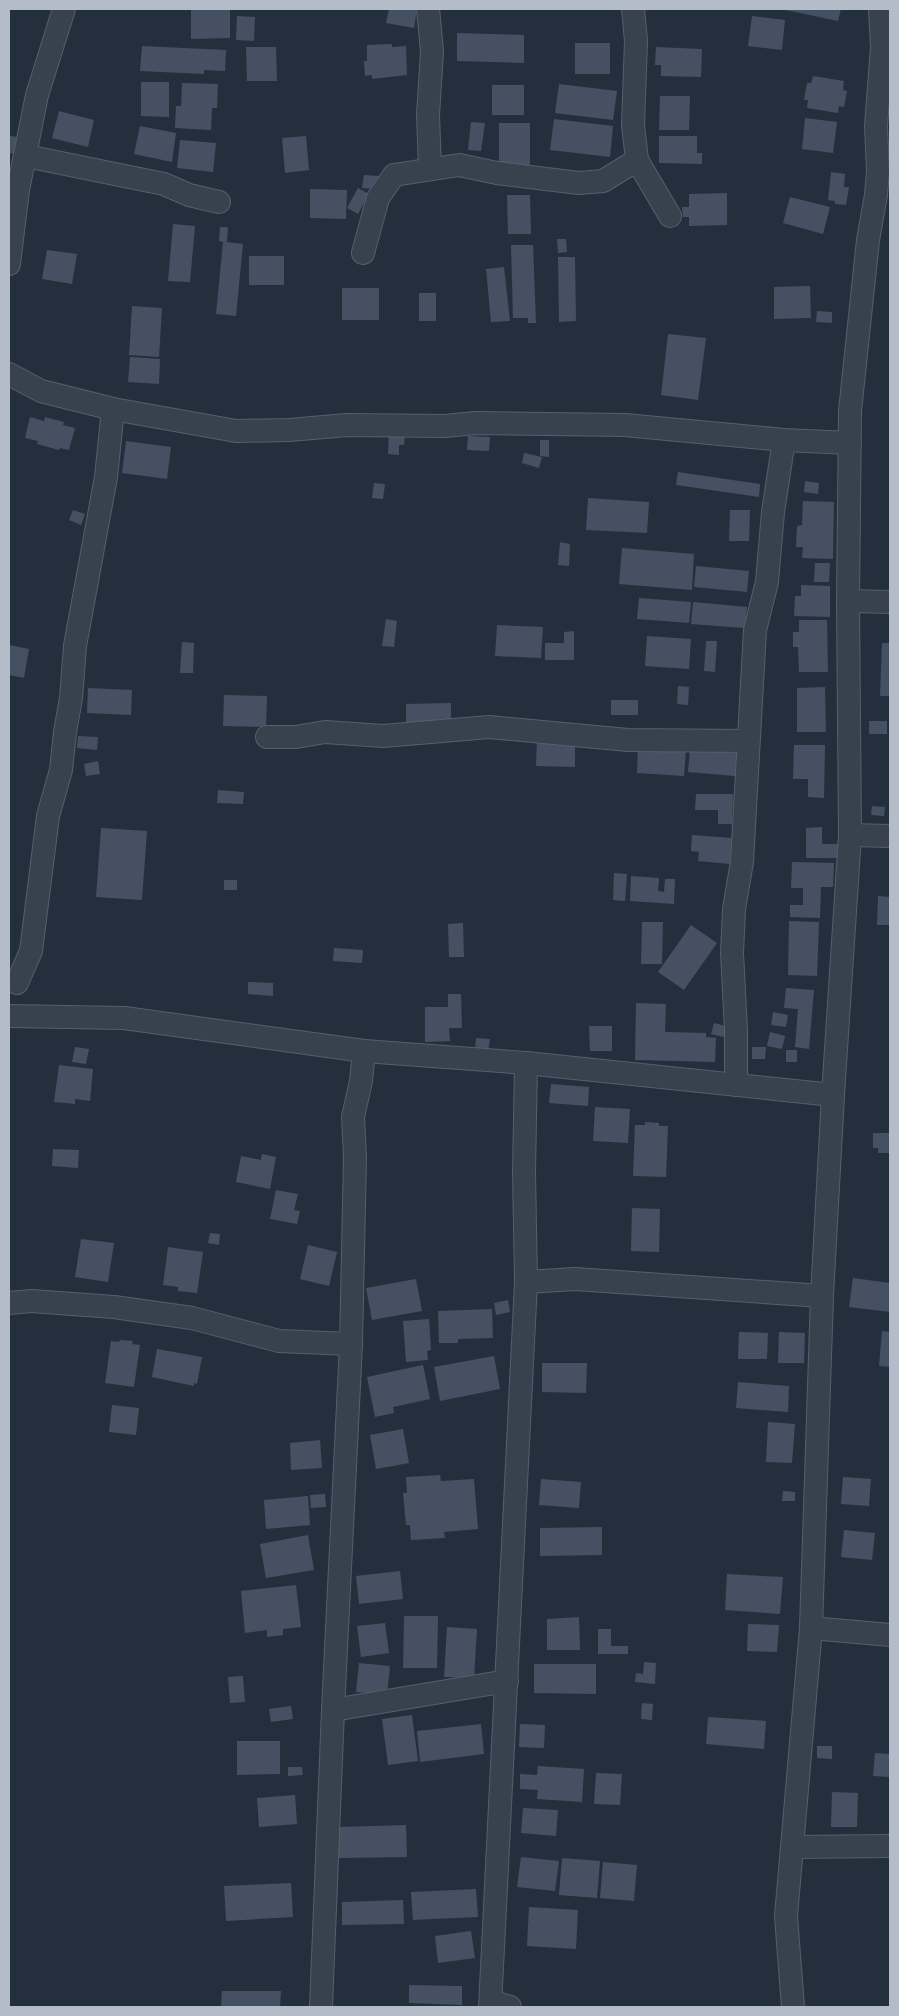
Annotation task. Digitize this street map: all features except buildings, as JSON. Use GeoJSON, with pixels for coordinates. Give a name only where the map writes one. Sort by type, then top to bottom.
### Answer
{"type":"FeatureCollection","features":[{"type":"Feature","properties":{"kind":"street"},"geometry":{"type":"LineString","coordinates":[[9,264],[18,190],[37,95],[64,9]]}},
{"type":"Feature","properties":{"kind":"street"},"geometry":{"type":"LineString","coordinates":[[428,9],[432,51],[428,115],[430,169]]}},
{"type":"Feature","properties":{"kind":"street"},"geometry":{"type":"LineString","coordinates":[[633,9],[636,41],[633,125],[637,160],[670,216]]}},
{"type":"Feature","properties":{"kind":"street"},"geometry":{"type":"LineString","coordinates":[[793,2007],[786,1916],[811,1628],[822,1296],[850,835],[848,601],[850,411],[866,259],[883,126],[880,9]]}},
{"type":"Feature","properties":{"kind":"street"},"geometry":{"type":"LineString","coordinates":[[26,156],[155,182],[219,202]]}},
{"type":"Feature","properties":{"kind":"street"},"geometry":{"type":"LineString","coordinates":[[363,253],[378,198],[394,175],[459,165],[497,173],[579,184],[603,181],[637,160]]}},
{"type":"Feature","properties":{"kind":"street"},"geometry":{"type":"LineString","coordinates":[[9,374],[41,391],[113,409],[236,431],[289,430],[347,424],[444,426],[476,423],[625,425],[784,440],[850,443]]}},
{"type":"Feature","properties":{"kind":"street"},"geometry":{"type":"LineString","coordinates":[[38,1016],[13,980],[31,951],[48,816],[61,770],[64,732],[71,698],[75,646],[106,477],[113,409]]}},
{"type":"Feature","properties":{"kind":"street"},"geometry":{"type":"LineString","coordinates":[[736,1085],[732,935],[734,909],[742,862],[755,630],[767,582],[773,512],[784,440]]}},
{"type":"Feature","properties":{"kind":"street"},"geometry":{"type":"LineString","coordinates":[[848,601],[890,602]]}},
{"type":"Feature","properties":{"kind":"street"},"geometry":{"type":"LineString","coordinates":[[267,737],[296,737],[326,732],[383,736],[489,727],[628,740],[748,741]]}},
{"type":"Feature","properties":{"kind":"street"},"geometry":{"type":"LineString","coordinates":[[850,835],[890,836]]}},
{"type":"Feature","properties":{"kind":"street"},"geometry":{"type":"LineString","coordinates":[[9,1016],[124,1018],[364,1051],[526,1062],[833,1095]]}},
{"type":"Feature","properties":{"kind":"street"},"geometry":{"type":"LineString","coordinates":[[320,2007],[352,1344],[355,1158],[353,1117],[361,1081],[364,1051]]}},
{"type":"Feature","properties":{"kind":"street"},"geometry":{"type":"LineString","coordinates":[[497,2005],[507,1680],[526,1282],[524,1172],[526,1062]]}},
{"type":"Feature","properties":{"kind":"street"},"geometry":{"type":"LineString","coordinates":[[526,1282],[575,1280],[822,1296]]}},
{"type":"Feature","properties":{"kind":"street"},"geometry":{"type":"LineString","coordinates":[[9,1303],[32,1302],[114,1307],[192,1318],[279,1341],[352,1344]]}},
{"type":"Feature","properties":{"kind":"street"},"geometry":{"type":"LineString","coordinates":[[811,1628],[890,1635]]}},
{"type":"Feature","properties":{"kind":"street"},"geometry":{"type":"LineString","coordinates":[[333,1710],[507,1680]]}},
{"type":"Feature","properties":{"kind":"street"},"geometry":{"type":"LineString","coordinates":[[792,1846],[890,1846]]}}]}
